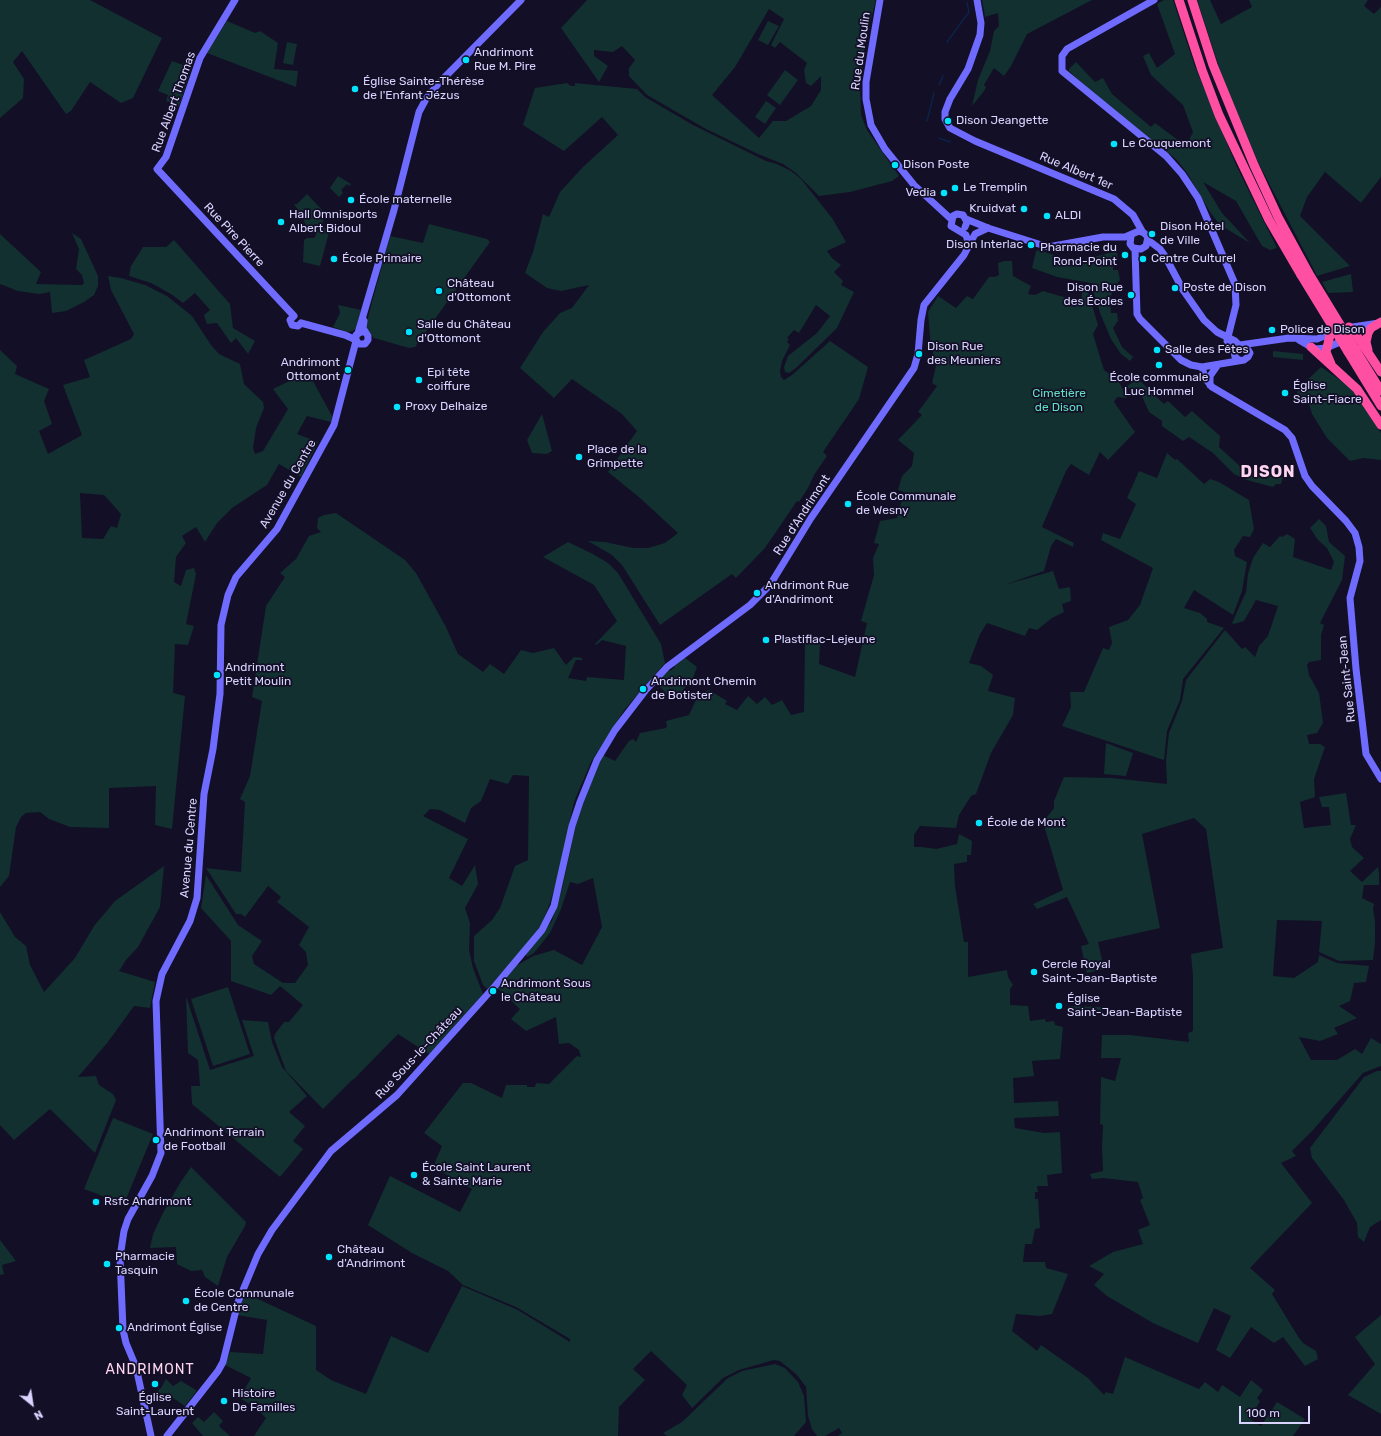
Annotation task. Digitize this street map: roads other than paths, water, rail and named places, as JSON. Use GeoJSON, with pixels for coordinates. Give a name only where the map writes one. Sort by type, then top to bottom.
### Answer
{"type":"FeatureCollection","features":[{"type":"Feature","properties":{"kind":"highway"},"geometry":{"type":"LineString","coordinates":[[1180,0],[1200,63],[1219,115],[1269,220],[1305,274],[1351,350],[1381,406]]}},
{"type":"Feature","properties":{"kind":"highway"},"geometry":{"type":"LineString","coordinates":[[1192,0],[1213,65],[1248,152],[1305,274]]}},
{"type":"Feature","properties":{"kind":"highway"},"geometry":{"type":"LineString","coordinates":[[1369,353],[1366,342],[1368,333],[1372,328],[1381,322]]}},
{"type":"Feature","properties":{"kind":"highway"},"geometry":{"type":"LineString","coordinates":[[1352,330],[1381,372]]}},
{"type":"Feature","properties":{"kind":"highway"},"geometry":{"type":"LineString","coordinates":[[1330,335],[1326,348],[1326,355],[1333,367]]}},
{"type":"Feature","properties":{"kind":"highway"},"geometry":{"type":"LineString","coordinates":[[1311,348],[1357,389],[1381,425]]}},
{"type":"Feature","properties":{"kind":"highway"},"geometry":{"type":"LineString","coordinates":[[1351,350],[1381,391]]}},
{"type":"Feature","properties":{"kind":"street","name":"Rue Albert Thomas"},"geometry":{"type":"LineString","coordinates":[[158,169],[166,157],[200,58],[235,0]]}},
{"type":"Feature","properties":{"kind":"street","name":"Avenue du Centre"},"geometry":{"type":"LineString","coordinates":[[151,1436],[134,1359],[126,1343],[123,1330],[120,1278],[121,1244],[128,1219],[152,1176],[161,1153],[156,1001],[162,974],[190,920],[197,898],[204,794],[213,750],[220,694],[221,625],[228,595],[236,577],[277,528],[336,419],[386,232],[394,210],[419,112],[426,99],[438,84],[521,0]]}},
{"type":"Feature","properties":{"kind":"street","name":"Rue du Moulin"},"geometry":{"type":"LineString","coordinates":[[880,0],[866,82],[866,99],[871,124],[885,149],[914,186],[951,219]]}},
{"type":"Feature","properties":{"kind":"street","name":"Rue Albert 1er"},"geometry":{"type":"LineString","coordinates":[[977,0],[981,23],[980,35],[968,68],[950,98],[945,116],[950,128],[958,134],[1114,199],[1133,215],[1142,231]]}},
{"type":"Feature","properties":{"kind":"street"},"geometry":{"type":"LineString","coordinates":[[1154,0],[1070,47],[1062,56],[1062,71],[1166,156],[1189,183],[1208,218],[1234,279],[1237,298],[1227,337],[1227,343],[1234,351],[1234,355],[1239,360]]}},
{"type":"Feature","properties":{"kind":"street","name":"Rue Pire Pierre"},"geometry":{"type":"LineString","coordinates":[[158,169],[294,316],[290,320],[292,325],[298,326],[301,323],[348,336],[359,337]]}},
{"type":"Feature","properties":{"kind":"street"},"geometry":{"type":"LineString","coordinates":[[987,228],[962,229],[951,226],[951,219],[955,215],[960,214],[966,219],[987,228],[1048,247],[1096,237],[1115,238],[1131,236],[1134,232],[1142,231],[1148,240],[1160,249],[1165,256],[1183,290],[1204,320],[1217,332],[1240,344],[1250,353]]}},
{"type":"Feature","properties":{"kind":"street"},"geometry":{"type":"LineString","coordinates":[[962,229],[966,219]]}},
{"type":"Feature","properties":{"kind":"street","name":"Rue d'Andrimont"},"geometry":{"type":"LineString","coordinates":[[597,760],[621,721],[667,667],[750,605],[770,585],[811,518],[907,380],[916,364],[923,308],[963,256],[975,234],[987,228]]}},
{"type":"Feature","properties":{"kind":"street"},"geometry":{"type":"LineString","coordinates":[[962,229],[966,235],[969,245]]}},
{"type":"Feature","properties":{"kind":"street"},"geometry":{"type":"LineString","coordinates":[[1131,236],[1133,246],[1136,306],[1140,319],[1181,360],[1191,365],[1202,367],[1217,366],[1246,359],[1250,353],[1268,342]]}},
{"type":"Feature","properties":{"kind":"street"},"geometry":{"type":"LineString","coordinates":[[1115,238],[1133,246],[1144,248],[1148,240]]}},
{"type":"Feature","properties":{"kind":"street"},"geometry":{"type":"LineString","coordinates":[[1232,322],[1240,344]]}},
{"type":"Feature","properties":{"kind":"street"},"geometry":{"type":"LineString","coordinates":[[1234,351],[1240,344],[1268,342],[1289,338],[1300,340],[1317,339],[1381,322]]}},
{"type":"Feature","properties":{"kind":"street"},"geometry":{"type":"LineString","coordinates":[[1300,340],[1311,348],[1326,348],[1344,341],[1352,330]]}},
{"type":"Feature","properties":{"kind":"street"},"geometry":{"type":"LineString","coordinates":[[1210,386],[1210,376],[1217,366]]}},
{"type":"Feature","properties":{"kind":"street"},"geometry":{"type":"LineString","coordinates":[[1202,367],[1205,378],[1210,386]]}},
{"type":"Feature","properties":{"kind":"street","name":"Rue Saint-Jean"},"geometry":{"type":"LineString","coordinates":[[1210,386],[1219,393],[1251,409],[1285,430],[1292,438],[1305,476],[1312,486],[1346,520],[1355,533],[1359,547],[1360,561],[1350,594],[1350,603],[1366,754],[1381,779]]}},
{"type":"Feature","properties":{"kind":"street","name":"Rue Sous-le-Château"},"geometry":{"type":"LineString","coordinates":[[167,1436],[218,1371],[223,1362],[236,1308],[258,1254],[270,1233],[295,1198],[331,1151],[386,1105],[410,1082],[517,962],[547,924],[554,906],[572,826],[597,760]]}},
{"type":"Feature","properties":{"kind":"waterway"},"geometry":{"type":"LineString","coordinates":[[947,42],[969,12],[967,2]]}},
{"type":"Feature","properties":{"kind":"waterway"},"geometry":{"type":"LineString","coordinates":[[939,85],[943,76]]}},
{"type":"Feature","properties":{"kind":"waterway"},"geometry":{"type":"LineString","coordinates":[[927,121],[934,93]]}},
{"type":"Feature","properties":{"kind":"waterway"},"geometry":{"type":"LineString","coordinates":[[939,138],[950,142]]}},
{"type":"Feature","properties":{"kind":"place","name":"Andrimont Rue M. Pire"},"geometry":{"type":"Point","coordinates":[466,60]}},
{"type":"Feature","properties":{"kind":"place","name":"Église Sainte-Thérèse de l'Enfant Jézus"},"geometry":{"type":"Point","coordinates":[355,89]}},
{"type":"Feature","properties":{"kind":"place","name":"Dison Jeangette"},"geometry":{"type":"Point","coordinates":[948,121]}},
{"type":"Feature","properties":{"kind":"place","name":"Le Couquemont"},"geometry":{"type":"Point","coordinates":[1114,144]}},
{"type":"Feature","properties":{"kind":"place","name":"Dison Poste"},"geometry":{"type":"Point","coordinates":[895,165]}},
{"type":"Feature","properties":{"kind":"place","name":"Le Tremplin"},"geometry":{"type":"Point","coordinates":[955,188]}},
{"type":"Feature","properties":{"kind":"place","name":"Vedia"},"geometry":{"type":"Point","coordinates":[944,193]}},
{"type":"Feature","properties":{"kind":"place","name":"École maternelle"},"geometry":{"type":"Point","coordinates":[351,200]}},
{"type":"Feature","properties":{"kind":"place","name":"Kruidvat"},"geometry":{"type":"Point","coordinates":[1024,209]}},
{"type":"Feature","properties":{"kind":"place","name":"ALDI"},"geometry":{"type":"Point","coordinates":[1047,216]}},
{"type":"Feature","properties":{"kind":"place","name":"Hall Omnisports Albert Bidoul"},"geometry":{"type":"Point","coordinates":[281,222]}},
{"type":"Feature","properties":{"kind":"place","name":"Dison Hôtel de Ville"},"geometry":{"type":"Point","coordinates":[1152,234]}},
{"type":"Feature","properties":{"kind":"place","name":"Dison Interlac"},"geometry":{"type":"Point","coordinates":[1031,245]}},
{"type":"Feature","properties":{"kind":"place","name":"Pharmacie du Rond-Point"},"geometry":{"type":"Point","coordinates":[1125,255]}},
{"type":"Feature","properties":{"kind":"place","name":"École Primaire"},"geometry":{"type":"Point","coordinates":[334,259]}},
{"type":"Feature","properties":{"kind":"place","name":"Centre Culturel"},"geometry":{"type":"Point","coordinates":[1143,259]}},
{"type":"Feature","properties":{"kind":"place","name":"Poste de Dison"},"geometry":{"type":"Point","coordinates":[1175,288]}},
{"type":"Feature","properties":{"kind":"place","name":"Château d'Ottomont"},"geometry":{"type":"Point","coordinates":[439,291]}},
{"type":"Feature","properties":{"kind":"place","name":"Dison Rue des Écoles"},"geometry":{"type":"Point","coordinates":[1131,295]}},
{"type":"Feature","properties":{"kind":"place","name":"Police de Dison"},"geometry":{"type":"Point","coordinates":[1272,330]}},
{"type":"Feature","properties":{"kind":"place","name":"Salle du Château d'Ottomont"},"geometry":{"type":"Point","coordinates":[409,332]}},
{"type":"Feature","properties":{"kind":"place","name":"Salle des Fêtes"},"geometry":{"type":"Point","coordinates":[1157,350]}},
{"type":"Feature","properties":{"kind":"place","name":"Dison Rue des Meuniers"},"geometry":{"type":"Point","coordinates":[919,354]}},
{"type":"Feature","properties":{"kind":"place","name":"École communale Luc Hommel"},"geometry":{"type":"Point","coordinates":[1159,365]}},
{"type":"Feature","properties":{"kind":"place","name":"Andrimont Ottomont"},"geometry":{"type":"Point","coordinates":[348,370]}},
{"type":"Feature","properties":{"kind":"place","name":"Epi tête coiffure"},"geometry":{"type":"Point","coordinates":[419,380]}},
{"type":"Feature","properties":{"kind":"place","name":"Église Saint-Fiacre"},"geometry":{"type":"Point","coordinates":[1285,393]}},
{"type":"Feature","properties":{"kind":"place","name":"Proxy Delhaize"},"geometry":{"type":"Point","coordinates":[397,407]}},
{"type":"Feature","properties":{"kind":"place","name":"Place de la Grimpette"},"geometry":{"type":"Point","coordinates":[579,457]}},
{"type":"Feature","properties":{"kind":"place","name":"École Communale de Wesny"},"geometry":{"type":"Point","coordinates":[848,504]}},
{"type":"Feature","properties":{"kind":"place","name":"Andrimont Rue d'Andrimont"},"geometry":{"type":"Point","coordinates":[757,593]}},
{"type":"Feature","properties":{"kind":"place","name":"Plastiflac-Lejeune"},"geometry":{"type":"Point","coordinates":[766,640]}},
{"type":"Feature","properties":{"kind":"place","name":"Andrimont Petit Moulin"},"geometry":{"type":"Point","coordinates":[217,675]}},
{"type":"Feature","properties":{"kind":"place","name":"Andrimont Chemin de Botister"},"geometry":{"type":"Point","coordinates":[643,689]}},
{"type":"Feature","properties":{"kind":"place","name":"École de Mont"},"geometry":{"type":"Point","coordinates":[979,823]}},
{"type":"Feature","properties":{"kind":"place","name":"Cercle Royal Saint-Jean-Baptiste"},"geometry":{"type":"Point","coordinates":[1034,972]}},
{"type":"Feature","properties":{"kind":"place","name":"Andrimont Sous le Château"},"geometry":{"type":"Point","coordinates":[493,991]}},
{"type":"Feature","properties":{"kind":"place","name":"Église Saint-Jean-Baptiste"},"geometry":{"type":"Point","coordinates":[1059,1006]}},
{"type":"Feature","properties":{"kind":"place","name":"Andrimont Terrain de Football"},"geometry":{"type":"Point","coordinates":[156,1140]}},
{"type":"Feature","properties":{"kind":"place","name":"École Saint Laurent & Sainte Marie"},"geometry":{"type":"Point","coordinates":[414,1175]}},
{"type":"Feature","properties":{"kind":"place","name":"Rsfc Andrimont"},"geometry":{"type":"Point","coordinates":[96,1202]}},
{"type":"Feature","properties":{"kind":"place","name":"Château d'Andrimont"},"geometry":{"type":"Point","coordinates":[329,1257]}},
{"type":"Feature","properties":{"kind":"place","name":"Pharmacie Tasquin"},"geometry":{"type":"Point","coordinates":[107,1264]}},
{"type":"Feature","properties":{"kind":"place","name":"École Communale de Centre"},"geometry":{"type":"Point","coordinates":[186,1301]}},
{"type":"Feature","properties":{"kind":"place","name":"Andrimont Église"},"geometry":{"type":"Point","coordinates":[119,1328]}},
{"type":"Feature","properties":{"kind":"place","name":"Église Saint-Laurent"},"geometry":{"type":"Point","coordinates":[155,1384]}},
{"type":"Feature","properties":{"kind":"place","name":"Histoire De Familles"},"geometry":{"type":"Point","coordinates":[224,1401]}},
{"type":"Feature","properties":{"kind":"district","name":"DISON"},"geometry":{"type":"Point","coordinates":[1268,472]}},
{"type":"Feature","properties":{"kind":"district","name":"ANDRIMONT"},"geometry":{"type":"Point","coordinates":[150,1370]}},
{"type":"Feature","properties":{"kind":"park label","name":"Cimetière de Dison"},"geometry":{"type":"Point","coordinates":[1059,401]}}]}
